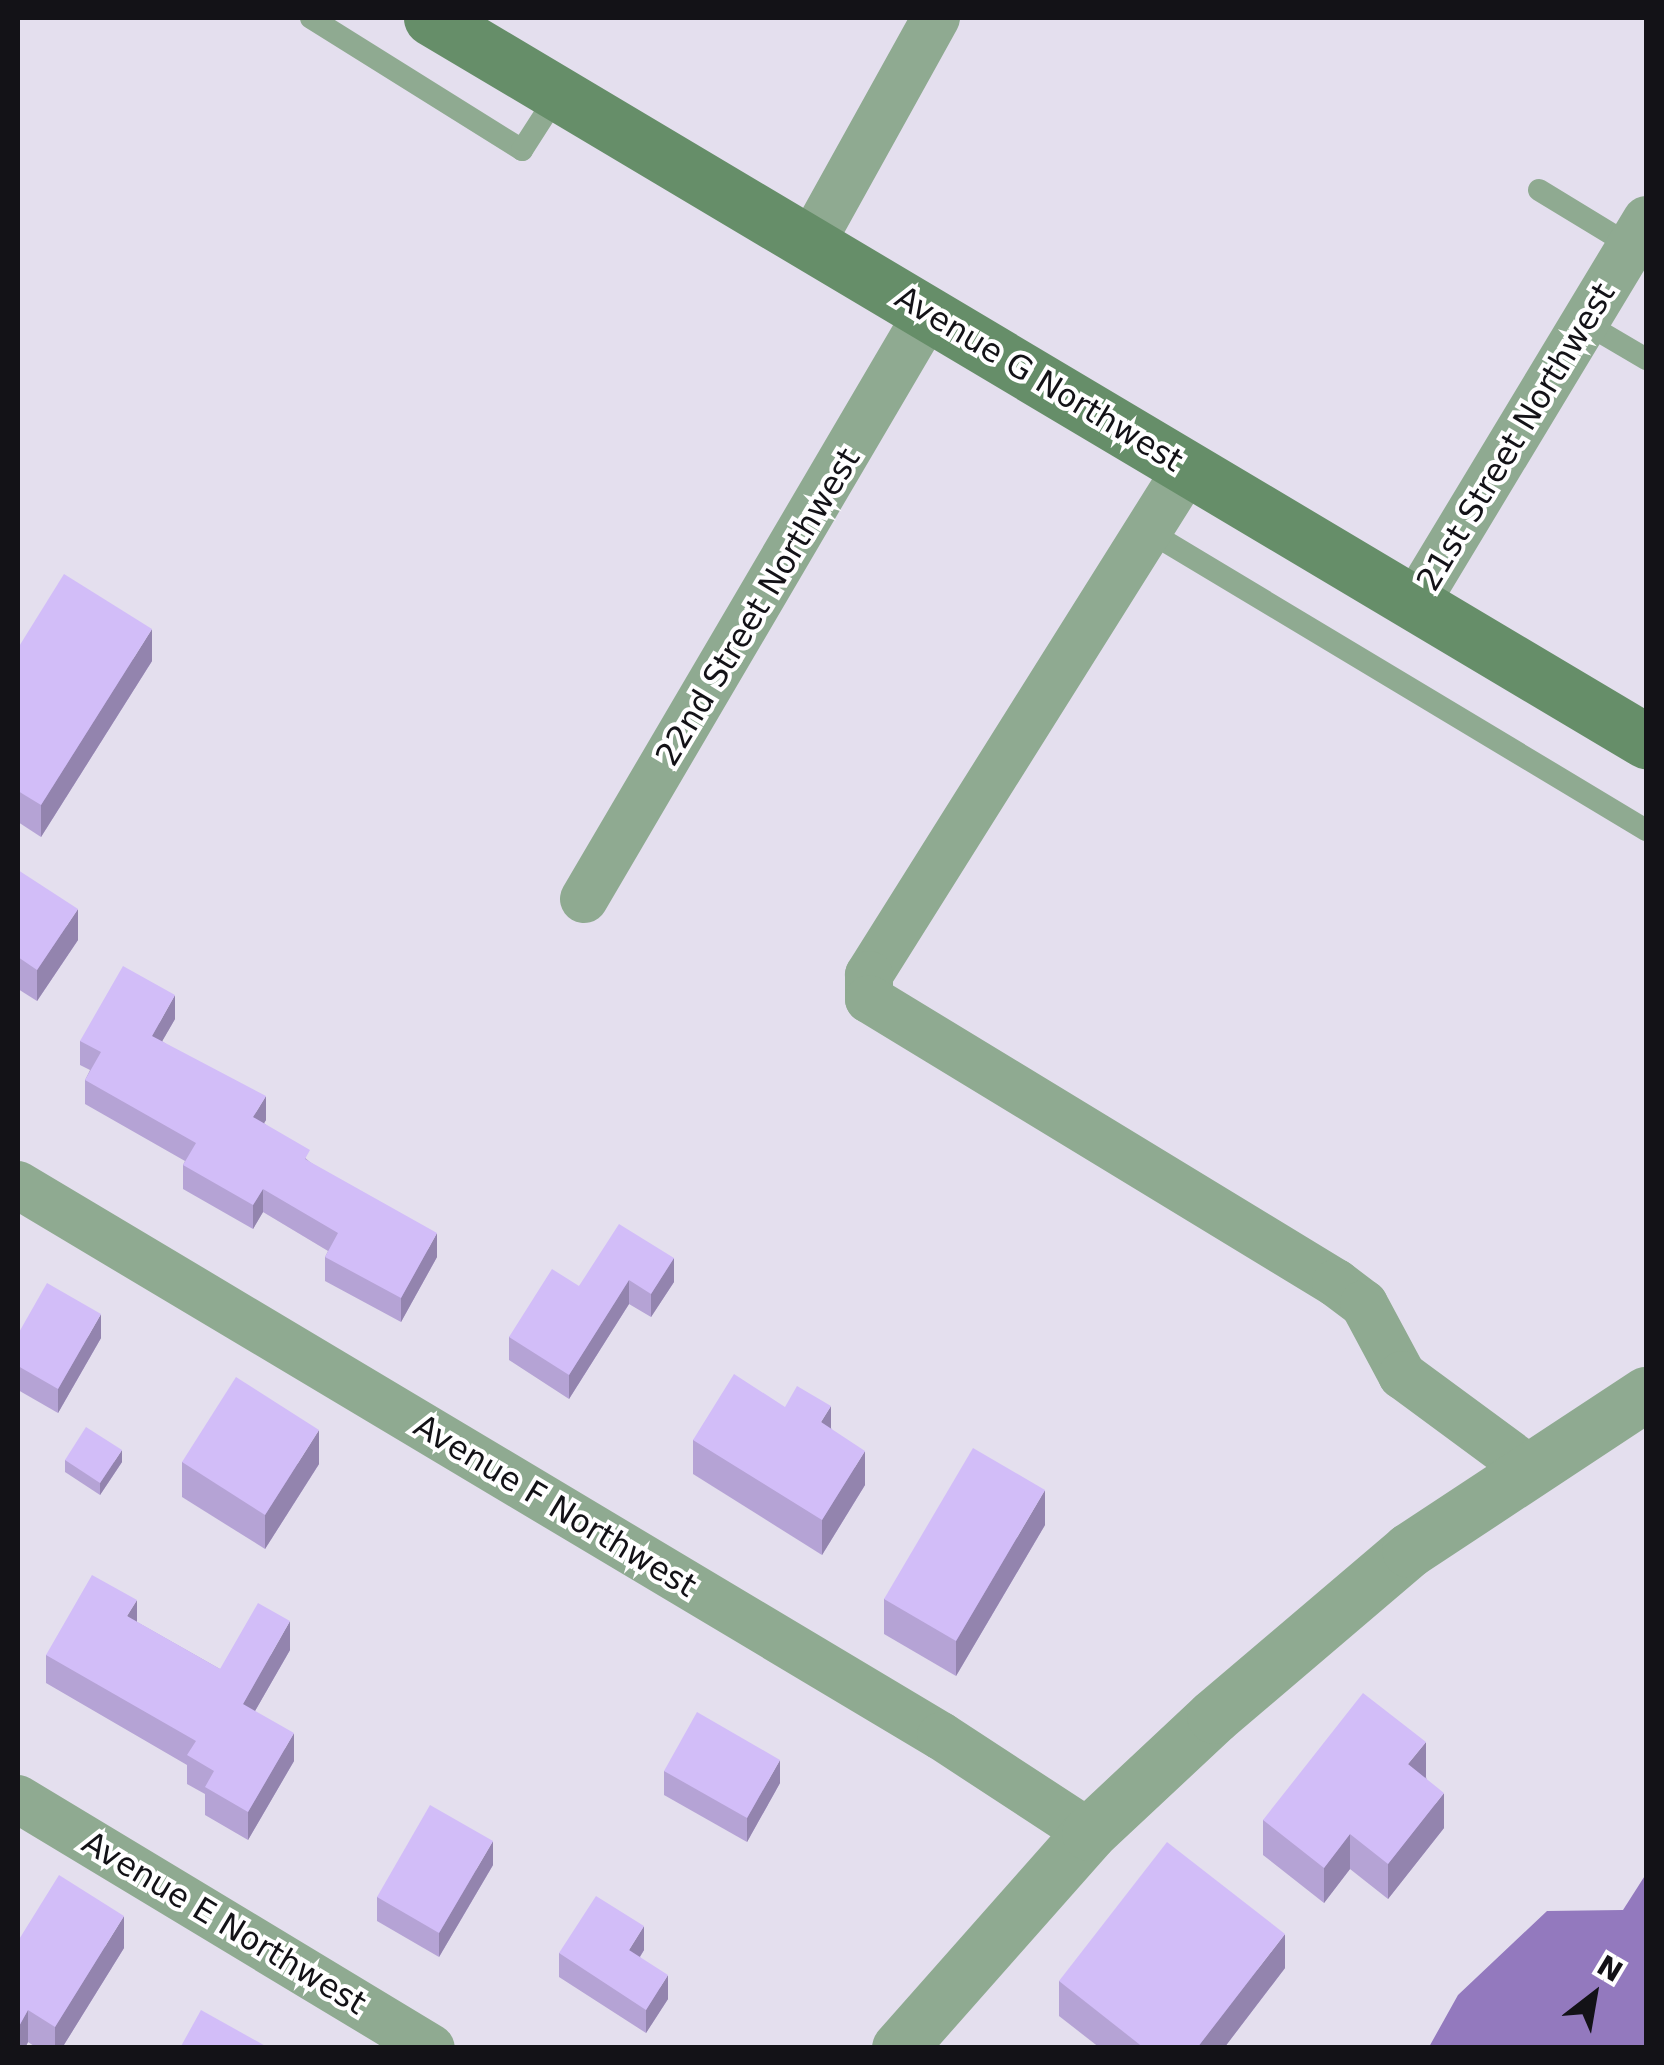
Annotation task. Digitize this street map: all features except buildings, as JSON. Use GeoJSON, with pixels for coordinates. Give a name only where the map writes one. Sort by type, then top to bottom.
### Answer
{"type":"FeatureCollection","features":[{"type":"Feature","properties":{"kind":"main road","name":"Avenue G Northwest"},"geometry":{"type":"LineString","coordinates":[[431,18],[1646,740]]}},
{"type":"Feature","properties":{"kind":"street"},"geometry":{"type":"LineString","coordinates":[[810,245],[936,18]]}},
{"type":"Feature","properties":{"kind":"street","name":"21st Street Northwest"},"geometry":{"type":"LineString","coordinates":[[1416,602],[1639,233]]}},
{"type":"Feature","properties":{"kind":"street","name":"22nd Street Northwest"},"geometry":{"type":"LineString","coordinates":[[584,899],[928,313]]}},
{"type":"Feature","properties":{"kind":"street"},"geometry":{"type":"LineString","coordinates":[[1188,467],[869,975],[869,998],[1336,1283],[1364,1304],[1402,1375],[1528,1467]]}},
{"type":"Feature","properties":{"kind":"street","name":"Avenue F Northwest"},"geometry":{"type":"LineString","coordinates":[[18,1185],[941,1736],[1089,1833]]}},
{"type":"Feature","properties":{"kind":"street"},"geometry":{"type":"LineString","coordinates":[[899,2048],[1089,1833],[1351,1596],[1528,1467],[1646,1394]]}},
{"type":"Feature","properties":{"kind":"street","name":"Avenue E Northwest"},"geometry":{"type":"LineString","coordinates":[[18,1799],[430,2048]]}},
{"type":"Feature","properties":{"kind":"lane"},"geometry":{"type":"LineString","coordinates":[[311,18],[522,150],[558,94]]}},
{"type":"Feature","properties":{"kind":"lane"},"geometry":{"type":"LineString","coordinates":[[1539,190],[1639,233]]}},
{"type":"Feature","properties":{"kind":"lane"},"geometry":{"type":"LineString","coordinates":[[1585,322],[1646,359]]}},
{"type":"Feature","properties":{"kind":"lane"},"geometry":{"type":"LineString","coordinates":[[1148,531],[1646,830]]}},
{"type":"Feature","properties":{"kind":"shaded area"},"geometry":{"type":"Polygon","coordinates":[[[1646,1874],[1646,2047],[1429,2047],[1458,1995],[1547,1911],[1623,1910],[1646,1874]]]}}]}
